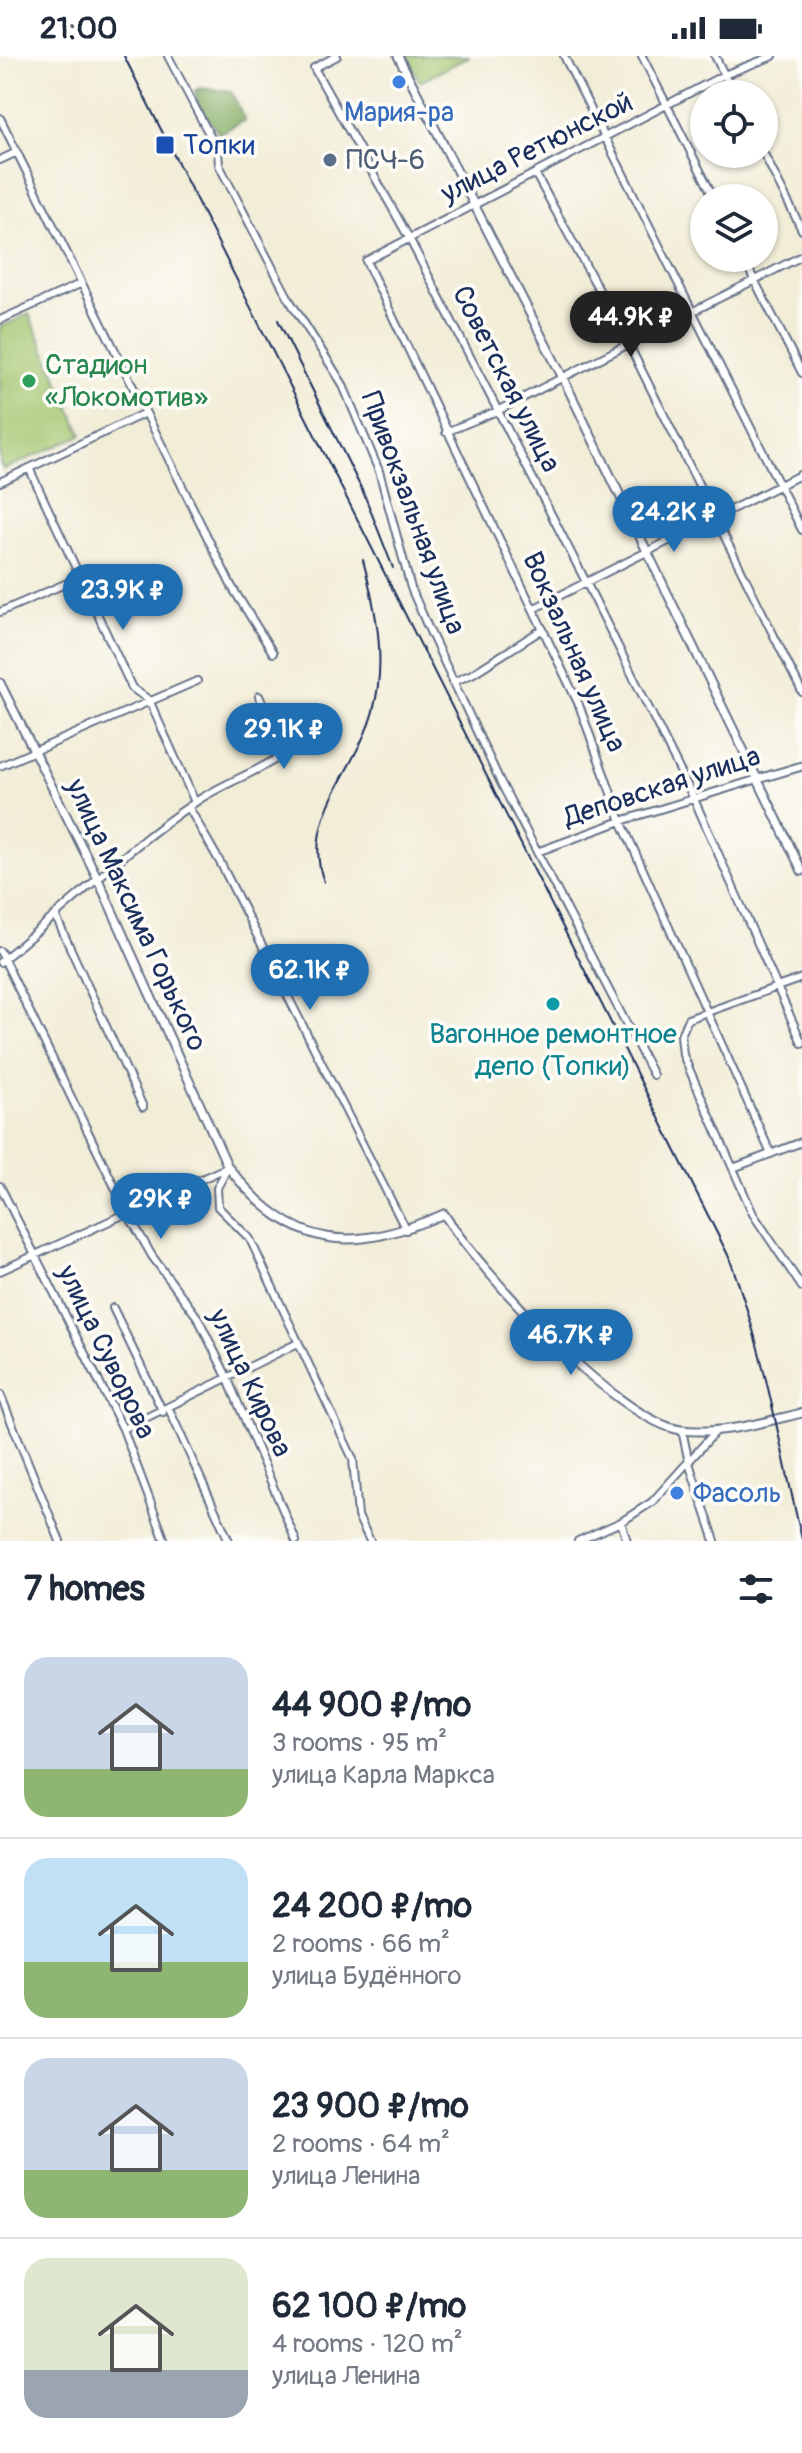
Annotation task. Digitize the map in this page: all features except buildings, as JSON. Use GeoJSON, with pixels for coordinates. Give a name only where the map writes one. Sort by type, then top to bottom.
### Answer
{"type":"FeatureCollection","features":[{"type":"Feature","properties":{"kind":"street","name":"Привокзальная улица"},"geometry":{"type":"LineString","coordinates":[[168,56],[218,151],[219,165],[290,301],[342,383],[379,471],[411,588],[453,682],[653,1075]]}},
{"type":"Feature","properties":{"kind":"street","name":"Советская улица"},"geometry":{"type":"LineString","coordinates":[[337,56],[314,68],[409,238],[586,582],[694,799],[774,987],[802,1043]]}},
{"type":"Feature","properties":{"kind":"street"},"geometry":{"type":"LineString","coordinates":[[398,56],[563,378],[802,871]]}},
{"type":"Feature","properties":{"kind":"street"},"geometry":{"type":"LineString","coordinates":[[564,56],[695,311],[802,530]]}},
{"type":"Feature","properties":{"kind":"street"},"geometry":{"type":"LineString","coordinates":[[642,56],[707,184]]}},
{"type":"Feature","properties":{"kind":"street"},"geometry":{"type":"LineString","coordinates":[[715,56],[727,80]]}},
{"type":"Feature","properties":{"kind":"street","name":"улица Ретюнской"},"geometry":{"type":"LineString","coordinates":[[366,261],[724,75],[773,56]]}},
{"type":"Feature","properties":{"kind":"street"},"geometry":{"type":"LineString","coordinates":[[0,118],[232,587],[273,653]]}},
{"type":"Feature","properties":{"kind":"street"},"geometry":{"type":"LineString","coordinates":[[0,160],[17,152]]}},
{"type":"Feature","properties":{"kind":"street"},"geometry":{"type":"LineString","coordinates":[[771,168],[802,230]]}},
{"type":"Feature","properties":{"kind":"street"},"geometry":{"type":"LineString","coordinates":[[536,175],[628,343],[802,692]]}},
{"type":"Feature","properties":{"kind":"street"},"geometry":{"type":"LineString","coordinates":[[446,432],[497,411],[802,256]]}},
{"type":"Feature","properties":{"kind":"street","name":"Вокзальная улица"},"geometry":{"type":"LineString","coordinates":[[366,261],[579,705],[621,821],[771,1154]]}},
{"type":"Feature","properties":{"kind":"street"},"geometry":{"type":"LineString","coordinates":[[750,272],[802,373]]}},
{"type":"Feature","properties":{"kind":"street"},"geometry":{"type":"LineString","coordinates":[[0,320],[80,284]]}},
{"type":"Feature","properties":{"kind":"street"},"geometry":{"type":"LineString","coordinates":[[0,482],[145,413]]}},
{"type":"Feature","properties":{"kind":"street"},"geometry":{"type":"LineString","coordinates":[[30,470],[132,688],[149,700],[206,835],[406,1230]]}},
{"type":"Feature","properties":{"kind":"street"},"geometry":{"type":"LineString","coordinates":[[533,609],[802,474]]}},
{"type":"Feature","properties":{"kind":"street"},"geometry":{"type":"LineString","coordinates":[[0,612],[81,577]]}},
{"type":"Feature","properties":{"kind":"street"},"geometry":{"type":"LineString","coordinates":[[453,682],[472,674],[543,629]]}},
{"type":"Feature","properties":{"kind":"street"},"geometry":{"type":"LineString","coordinates":[[0,766],[197,681]]}},
{"type":"Feature","properties":{"kind":"street","name":"улица Максима Горького"},"geometry":{"type":"LineString","coordinates":[[0,683],[97,877],[228,1167],[249,1193],[283,1218],[327,1240],[363,1240],[406,1230],[444,1214],[466,1248],[594,1377],[652,1421],[682,1430]]}},
{"type":"Feature","properties":{"kind":"street"},"geometry":{"type":"LineString","coordinates":[[2,960],[56,917],[97,877],[192,805],[268,764],[284,749],[259,696]]}},
{"type":"Feature","properties":{"kind":"street","name":"Деповская улица"},"geometry":{"type":"LineString","coordinates":[[537,852],[621,821],[802,766]]}},
{"type":"Feature","properties":{"kind":"street"},"geometry":{"type":"LineString","coordinates":[[56,917],[143,1107]]}},
{"type":"Feature","properties":{"kind":"street","name":"улица Кирова"},"geometry":{"type":"LineString","coordinates":[[0,951],[127,1212],[152,1256],[198,1318],[227,1377],[296,1541]]}},
{"type":"Feature","properties":{"kind":"street"},"geometry":{"type":"LineString","coordinates":[[802,978],[688,1019],[681,1035],[683,1055],[753,1214],[802,1287]]}},
{"type":"Feature","properties":{"kind":"street"},"geometry":{"type":"LineString","coordinates":[[733,1168],[802,1142]]}},
{"type":"Feature","properties":{"kind":"street"},"geometry":{"type":"LineString","coordinates":[[0,1271],[228,1167]]}},
{"type":"Feature","properties":{"kind":"street"},"geometry":{"type":"LineString","coordinates":[[228,1167],[217,1188],[218,1207],[250,1239],[353,1459],[358,1516],[370,1541]]}},
{"type":"Feature","properties":{"kind":"street","name":"улица Суворова"},"geometry":{"type":"LineString","coordinates":[[0,1186],[123,1429],[165,1541]]}},
{"type":"Feature","properties":{"kind":"street"},"geometry":{"type":"LineString","coordinates":[[113,1308],[229,1541]]}},
{"type":"Feature","properties":{"kind":"street"},"geometry":{"type":"LineString","coordinates":[[123,1429],[166,1411],[298,1343]]}},
{"type":"Feature","properties":{"kind":"street"},"geometry":{"type":"LineString","coordinates":[[0,1394],[60,1541]]}},
{"type":"Feature","properties":{"kind":"street"},"geometry":{"type":"LineString","coordinates":[[715,1541],[689,1463],[682,1430],[717,1430],[802,1413]]}},
{"type":"Feature","properties":{"kind":"street"},"geometry":{"type":"LineString","coordinates":[[578,1541],[621,1522],[652,1502],[717,1430]]}},
{"type":"Feature","properties":{"kind":"street"},"geometry":{"type":"LineString","coordinates":[[621,1522],[627,1541]]}},
{"type":"Feature","properties":{"kind":"green space"},"geometry":{"type":"Polygon","coordinates":[[[407,56],[470,56],[420,82],[407,56]]]}},
{"type":"Feature","properties":{"kind":"green space"},"geometry":{"type":"Polygon","coordinates":[[[199,88],[231,91],[245,120],[219,134],[199,106],[195,91],[199,88]]]}},
{"type":"Feature","properties":{"kind":"green space","name":"Стадион «Локомотив»"},"geometry":{"type":"Polygon","coordinates":[[[29,314],[82,435],[3,470],[0,463],[0,327],[29,314]]]}},
{"type":"Feature","properties":{"kind":"railway"},"geometry":{"type":"LineString","coordinates":[[124,56],[728,1255],[752,1325],[802,1539]]}},
{"type":"Feature","properties":{"kind":"railway"},"geometry":{"type":"LineString","coordinates":[[278,320],[364,494],[393,568]]}},
{"type":"Feature","properties":{"kind":"railway"},"geometry":{"type":"LineString","coordinates":[[324,882],[319,859],[319,837],[325,815],[365,733],[377,692],[378,635],[363,560]]}},
{"type":"Feature","properties":{"kind":"place","name":"Мария-ра"},"geometry":{"type":"Point","coordinates":[399,82]}},
{"type":"Feature","properties":{"kind":"place","name":"Топки"},"geometry":{"type":"Point","coordinates":[165,145]}},
{"type":"Feature","properties":{"kind":"place","name":"ПСЧ-6"},"geometry":{"type":"Point","coordinates":[330,160]}},
{"type":"Feature","properties":{"kind":"place","name":"Стадион «Локомотив»"},"geometry":{"type":"Point","coordinates":[29,381]}},
{"type":"Feature","properties":{"kind":"place","name":"Вагонное ремонтное депо (Топки)"},"geometry":{"type":"Point","coordinates":[553,1004]}},
{"type":"Feature","properties":{"kind":"place","name":"Фасоль"},"geometry":{"type":"Point","coordinates":[677,1493]}}]}
